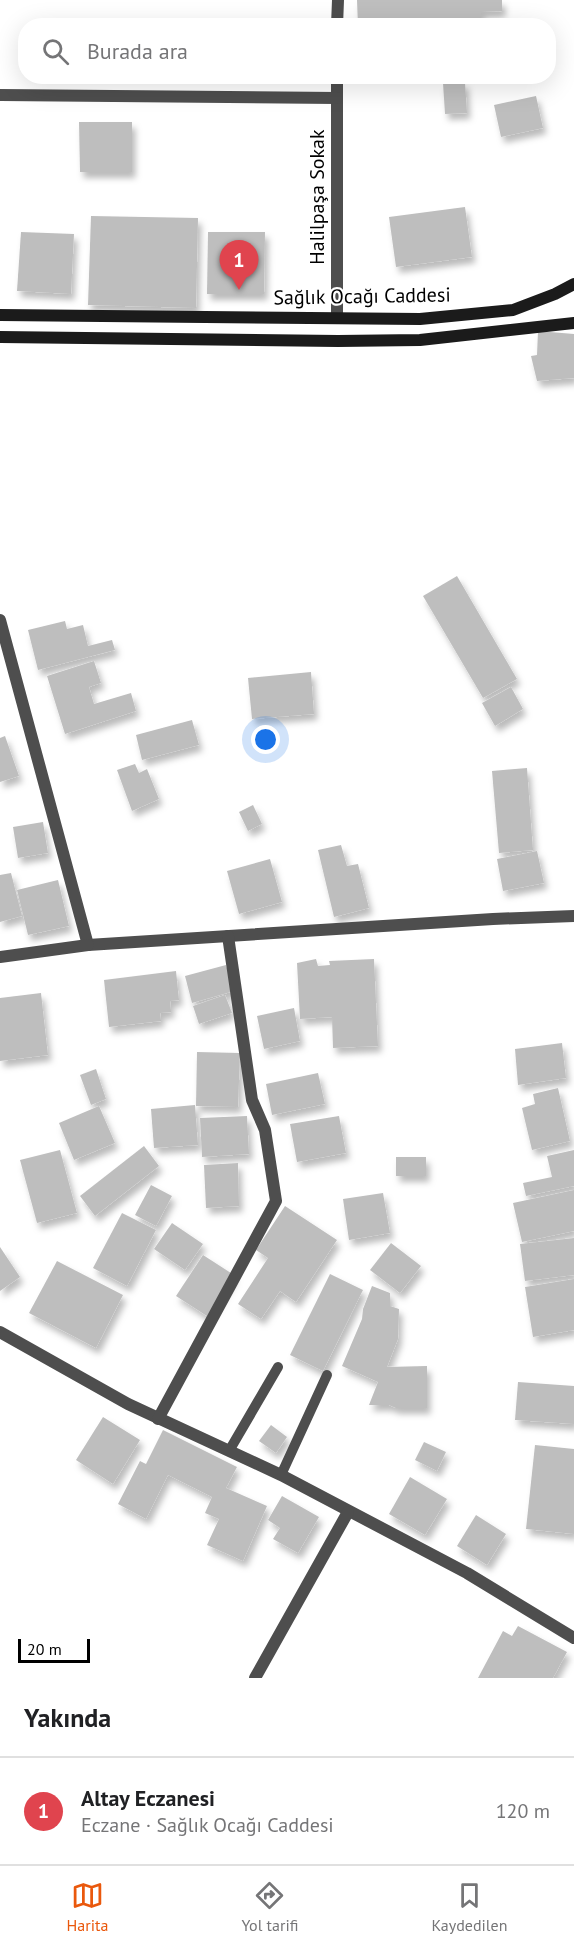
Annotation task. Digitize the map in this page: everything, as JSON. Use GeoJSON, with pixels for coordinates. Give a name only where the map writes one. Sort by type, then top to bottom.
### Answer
{"type":"FeatureCollection","features":[{"type":"Feature","properties":{"kind":"street"},"geometry":{"type":"LineString","coordinates":[[337,18],[338,0]]}},
{"type":"Feature","properties":{"kind":"street","name":"Halilpaşa Sokak"},"geometry":{"type":"LineString","coordinates":[[337,84],[337,318]]}},
{"type":"Feature","properties":{"kind":"street"},"geometry":{"type":"LineString","coordinates":[[0,95],[337,98]]}},
{"type":"Feature","properties":{"kind":"street","name":"Sağlık Ocağı Caddesi"},"geometry":{"type":"LineString","coordinates":[[0,315],[420,319],[513,310],[574,284]]}},
{"type":"Feature","properties":{"kind":"street"},"geometry":{"type":"LineString","coordinates":[[0,337],[420,340],[574,323]]}},
{"type":"Feature","properties":{"kind":"street"},"geometry":{"type":"LineString","coordinates":[[0,620],[88,945]]}},
{"type":"Feature","properties":{"kind":"street"},"geometry":{"type":"LineString","coordinates":[[0,957],[88,945],[493,919],[574,916]]}},
{"type":"Feature","properties":{"kind":"street"},"geometry":{"type":"LineString","coordinates":[[158,1419],[276,1201],[265,1130],[252,1100],[228,936]]}},
{"type":"Feature","properties":{"kind":"street"},"geometry":{"type":"LineString","coordinates":[[0,1332],[158,1419],[281,1475],[467,1573],[574,1638]]}},
{"type":"Feature","properties":{"kind":"street"},"geometry":{"type":"LineString","coordinates":[[255,1678],[348,1512]]}},
{"type":"Feature","properties":{"kind":"lane"},"geometry":{"type":"LineString","coordinates":[[229,1451],[278,1367]]}},
{"type":"Feature","properties":{"kind":"lane"},"geometry":{"type":"LineString","coordinates":[[281,1475],[327,1375]]}},
{"type":"Feature","properties":{"kind":"building"},"geometry":{"type":"Polygon","coordinates":[[[357,0],[502,0],[502,11],[481,12],[481,18],[358,18],[357,0]]]}},
{"type":"Feature","properties":{"kind":"building"},"geometry":{"type":"Polygon","coordinates":[[[443,84],[465,84],[467,113],[445,114],[443,84]]]}},
{"type":"Feature","properties":{"kind":"building"},"geometry":{"type":"Polygon","coordinates":[[[536,96],[543,128],[501,137],[494,105],[536,96]]]}},
{"type":"Feature","properties":{"kind":"building"},"geometry":{"type":"Polygon","coordinates":[[[79,122],[132,122],[132,172],[80,172],[79,122]]]}},
{"type":"Feature","properties":{"kind":"building"},"geometry":{"type":"Polygon","coordinates":[[[465,207],[472,257],[396,267],[389,217],[465,207]]]}},
{"type":"Feature","properties":{"kind":"building"},"geometry":{"type":"Polygon","coordinates":[[[91,216],[198,218],[196,308],[88,305],[91,216]]]}},
{"type":"Feature","properties":{"kind":"building"},"geometry":{"type":"Polygon","coordinates":[[[21,232],[74,234],[71,294],[17,291],[21,232]]]}},
{"type":"Feature","properties":{"kind":"building"},"geometry":{"type":"Polygon","coordinates":[[[208,232],[265,232],[264,294],[207,294],[208,232]]]}},
{"type":"Feature","properties":{"kind":"building"},"geometry":{"type":"Polygon","coordinates":[[[538,331],[574,334],[574,378],[537,381],[531,356],[537,355],[538,331]]]}},
{"type":"Feature","properties":{"kind":"building"},"geometry":{"type":"Polygon","coordinates":[[[457,576],[517,679],[483,698],[423,596],[457,576]]]}},
{"type":"Feature","properties":{"kind":"building"},"geometry":{"type":"Polygon","coordinates":[[[65,621],[67,629],[83,625],[88,646],[112,640],[115,650],[38,670],[28,630],[65,621]]]}},
{"type":"Feature","properties":{"kind":"building"},"geometry":{"type":"Polygon","coordinates":[[[94,661],[101,683],[89,687],[94,704],[131,693],[136,711],[65,734],[47,676],[94,661]]]}},
{"type":"Feature","properties":{"kind":"building"},"geometry":{"type":"Polygon","coordinates":[[[311,672],[314,714],[252,719],[248,678],[311,672]]]}},
{"type":"Feature","properties":{"kind":"building"},"geometry":{"type":"Polygon","coordinates":[[[511,687],[523,709],[495,726],[482,703],[511,687]]]}},
{"type":"Feature","properties":{"kind":"building"},"geometry":{"type":"Polygon","coordinates":[[[192,720],[199,745],[142,760],[136,735],[192,720]]]}},
{"type":"Feature","properties":{"kind":"building"},"geometry":{"type":"Polygon","coordinates":[[[5,736],[19,776],[0,782],[0,738],[5,736]]]}},
{"type":"Feature","properties":{"kind":"building"},"geometry":{"type":"Polygon","coordinates":[[[135,764],[139,773],[147,769],[159,799],[132,811],[117,770],[135,764]]]}},
{"type":"Feature","properties":{"kind":"building"},"geometry":{"type":"Polygon","coordinates":[[[527,768],[533,850],[499,853],[492,771],[527,768]]]}},
{"type":"Feature","properties":{"kind":"building"},"geometry":{"type":"Polygon","coordinates":[[[253,805],[262,824],[248,831],[239,812],[253,805]]]}},
{"type":"Feature","properties":{"kind":"building"},"geometry":{"type":"Polygon","coordinates":[[[43,822],[48,853],[18,858],[13,827],[43,822]]]}},
{"type":"Feature","properties":{"kind":"building"},"geometry":{"type":"Polygon","coordinates":[[[341,845],[347,866],[358,864],[369,908],[334,917],[318,850],[341,845]]]}},
{"type":"Feature","properties":{"kind":"building"},"geometry":{"type":"Polygon","coordinates":[[[537,851],[544,883],[503,891],[497,859],[537,851]]]}},
{"type":"Feature","properties":{"kind":"building"},"geometry":{"type":"Polygon","coordinates":[[[270,859],[282,902],[239,914],[227,871],[270,859]]]}},
{"type":"Feature","properties":{"kind":"building"},"geometry":{"type":"Polygon","coordinates":[[[11,873],[22,916],[0,922],[0,875],[11,873]]]}},
{"type":"Feature","properties":{"kind":"building"},"geometry":{"type":"Polygon","coordinates":[[[58,880],[69,926],[28,935],[17,890],[58,880]]]}},
{"type":"Feature","properties":{"kind":"building"},"geometry":{"type":"Polygon","coordinates":[[[316,959],[318,966],[330,965],[329,961],[374,959],[378,1046],[333,1048],[332,1017],[300,1019],[297,963],[316,959]]]}},
{"type":"Feature","properties":{"kind":"building"},"geometry":{"type":"Polygon","coordinates":[[[226,965],[234,991],[192,1003],[185,976],[226,965]]]}},
{"type":"Feature","properties":{"kind":"building"},"geometry":{"type":"Polygon","coordinates":[[[176,971],[179,1000],[170,1001],[171,1012],[160,1013],[161,1021],[109,1027],[104,980],[176,971]]]}},
{"type":"Feature","properties":{"kind":"building"},"geometry":{"type":"Polygon","coordinates":[[[41,993],[48,1055],[0,1061],[0,998],[41,993]]]}},
{"type":"Feature","properties":{"kind":"building"},"geometry":{"type":"Polygon","coordinates":[[[225,995],[232,1013],[199,1024],[193,1006],[225,995]]]}},
{"type":"Feature","properties":{"kind":"building"},"geometry":{"type":"Polygon","coordinates":[[[294,1008],[300,1041],[264,1049],[257,1016],[294,1008]]]}},
{"type":"Feature","properties":{"kind":"building"},"geometry":{"type":"Polygon","coordinates":[[[562,1043],[566,1078],[518,1085],[515,1049],[562,1043]]]}},
{"type":"Feature","properties":{"kind":"building"},"geometry":{"type":"Polygon","coordinates":[[[197,1052],[240,1053],[238,1107],[196,1106],[197,1052]]]}},
{"type":"Feature","properties":{"kind":"building"},"geometry":{"type":"Polygon","coordinates":[[[96,1069],[106,1099],[91,1105],[80,1075],[96,1069]]]}},
{"type":"Feature","properties":{"kind":"building"},"geometry":{"type":"Polygon","coordinates":[[[318,1073],[325,1104],[272,1115],[266,1084],[318,1073]]]}},
{"type":"Feature","properties":{"kind":"building"},"geometry":{"type":"Polygon","coordinates":[[[558,1088],[570,1141],[532,1150],[522,1108],[535,1104],[533,1094],[558,1088]]]}},
{"type":"Feature","properties":{"kind":"building"},"geometry":{"type":"Polygon","coordinates":[[[195,1105],[198,1145],[154,1148],[151,1109],[195,1105]]]}},
{"type":"Feature","properties":{"kind":"building"},"geometry":{"type":"Polygon","coordinates":[[[99,1106],[115,1143],[74,1160],[59,1123],[99,1106]]]}},
{"type":"Feature","properties":{"kind":"building"},"geometry":{"type":"Polygon","coordinates":[[[247,1116],[249,1154],[202,1157],[200,1118],[247,1116]]]}},
{"type":"Feature","properties":{"kind":"building"},"geometry":{"type":"Polygon","coordinates":[[[339,1116],[346,1153],[297,1162],[290,1124],[339,1116]]]}},
{"type":"Feature","properties":{"kind":"building"},"geometry":{"type":"Polygon","coordinates":[[[144,1146],[159,1166],[95,1216],[80,1196],[144,1146]]]}},
{"type":"Feature","properties":{"kind":"building"},"geometry":{"type":"Polygon","coordinates":[[[60,1150],[77,1213],[37,1223],[20,1160],[60,1150]]]}},
{"type":"Feature","properties":{"kind":"building"},"geometry":{"type":"Polygon","coordinates":[[[574,1150],[574,1186],[526,1196],[523,1183],[552,1177],[547,1156],[574,1150]]]}},
{"type":"Feature","properties":{"kind":"building"},"geometry":{"type":"Polygon","coordinates":[[[396,1157],[426,1157],[426,1176],[396,1176],[396,1157]]]}},
{"type":"Feature","properties":{"kind":"building"},"geometry":{"type":"Polygon","coordinates":[[[238,1163],[239,1206],[206,1208],[204,1165],[238,1163]]]}},
{"type":"Feature","properties":{"kind":"building"},"geometry":{"type":"Polygon","coordinates":[[[151,1185],[172,1196],[156,1226],[135,1215],[151,1185]]]}},
{"type":"Feature","properties":{"kind":"building"},"geometry":{"type":"Polygon","coordinates":[[[574,1190],[574,1231],[522,1242],[513,1203],[574,1190]]]}},
{"type":"Feature","properties":{"kind":"building"},"geometry":{"type":"Polygon","coordinates":[[[383,1193],[390,1233],[349,1240],[343,1199],[383,1193]]]}},
{"type":"Feature","properties":{"kind":"building"},"geometry":{"type":"Polygon","coordinates":[[[285,1206],[337,1240],[296,1302],[280,1291],[261,1319],[238,1304],[268,1258],[256,1250],[285,1206]]]}},
{"type":"Feature","properties":{"kind":"building"},"geometry":{"type":"Polygon","coordinates":[[[122,1213],[156,1230],[127,1286],[93,1268],[122,1213]]]}},
{"type":"Feature","properties":{"kind":"building"},"geometry":{"type":"Polygon","coordinates":[[[172,1223],[203,1244],[185,1270],[154,1249],[172,1223]]]}},
{"type":"Feature","properties":{"kind":"building"},"geometry":{"type":"Polygon","coordinates":[[[574,1238],[574,1275],[525,1281],[520,1244],[574,1238]]]}},
{"type":"Feature","properties":{"kind":"building"},"geometry":{"type":"Polygon","coordinates":[[[391,1243],[421,1266],[400,1293],[370,1270],[391,1243]]]}},
{"type":"Feature","properties":{"kind":"building"},"geometry":{"type":"Polygon","coordinates":[[[0,1247],[20,1277],[0,1291],[0,1247]]]}},
{"type":"Feature","properties":{"kind":"building"},"geometry":{"type":"Polygon","coordinates":[[[203,1255],[234,1275],[207,1316],[176,1296],[203,1255]]]}},
{"type":"Feature","properties":{"kind":"building"},"geometry":{"type":"Polygon","coordinates":[[[57,1261],[123,1295],[96,1348],[29,1313],[57,1261]]]}},
{"type":"Feature","properties":{"kind":"building"},"geometry":{"type":"Polygon","coordinates":[[[330,1274],[363,1290],[323,1371],[290,1355],[330,1274]]]}},
{"type":"Feature","properties":{"kind":"building"},"geometry":{"type":"Polygon","coordinates":[[[574,1279],[574,1330],[533,1337],[525,1287],[574,1279]]]}},
{"type":"Feature","properties":{"kind":"building"},"geometry":{"type":"Polygon","coordinates":[[[372,1286],[390,1293],[390,1306],[399,1309],[398,1339],[387,1367],[427,1366],[427,1408],[369,1405],[378,1382],[342,1366],[362,1319],[363,1309],[372,1286]]]}},
{"type":"Feature","properties":{"kind":"building"},"geometry":{"type":"Polygon","coordinates":[[[518,1382],[574,1386],[574,1424],[515,1420],[518,1382]]]}},
{"type":"Feature","properties":{"kind":"building"},"geometry":{"type":"Polygon","coordinates":[[[103,1417],[140,1440],[113,1484],[76,1460],[103,1417]]]}},
{"type":"Feature","properties":{"kind":"building"},"geometry":{"type":"Polygon","coordinates":[[[271,1425],[287,1437],[276,1453],[259,1441],[271,1425]]]}},
{"type":"Feature","properties":{"kind":"building"},"geometry":{"type":"Polygon","coordinates":[[[163,1430],[237,1467],[226,1488],[267,1506],[243,1561],[207,1545],[219,1519],[205,1513],[212,1497],[168,1475],[146,1519],[118,1504],[140,1461],[146,1464],[163,1430]]]}},
{"type":"Feature","properties":{"kind":"building"},"geometry":{"type":"Polygon","coordinates":[[[424,1442],[446,1452],[437,1471],[415,1460],[424,1442]]]}},
{"type":"Feature","properties":{"kind":"building"},"geometry":{"type":"Polygon","coordinates":[[[535,1445],[574,1449],[574,1534],[526,1529],[535,1445]]]}},
{"type":"Feature","properties":{"kind":"building"},"geometry":{"type":"Polygon","coordinates":[[[410,1477],[447,1499],[425,1535],[389,1514],[410,1477]]]}},
{"type":"Feature","properties":{"kind":"building"},"geometry":{"type":"Polygon","coordinates":[[[282,1496],[319,1517],[298,1553],[273,1539],[280,1528],[268,1520],[282,1496]]]}},
{"type":"Feature","properties":{"kind":"building"},"geometry":{"type":"Polygon","coordinates":[[[476,1515],[506,1534],[487,1565],[457,1546],[476,1515]]]}},
{"type":"Feature","properties":{"kind":"building"},"geometry":{"type":"Polygon","coordinates":[[[518,1626],[567,1652],[553,1678],[478,1678],[503,1631],[512,1636],[518,1626]]]}},
{"type":"Feature","properties":{"kind":"place","name":"Altay Eczanesi"},"geometry":{"type":"Point","coordinates":[239,290]}}]}
